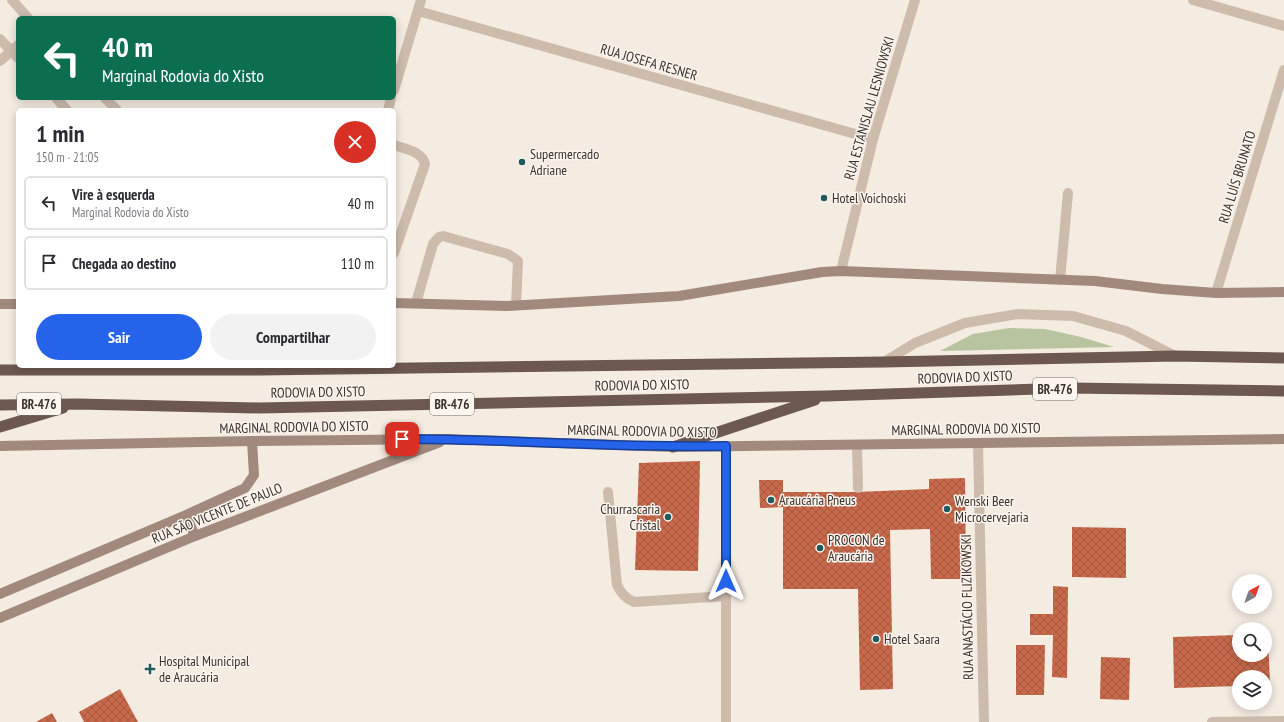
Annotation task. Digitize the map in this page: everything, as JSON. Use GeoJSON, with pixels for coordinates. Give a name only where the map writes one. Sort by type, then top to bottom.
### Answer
{"type":"FeatureCollection","features":[{"type":"Feature","properties":{"kind":"highway","name":"RODOVIA DO XISTO"},"geometry":{"type":"LineString","coordinates":[[0,370],[258,370],[884,362],[1175,356],[1284,358]]}},
{"type":"Feature","properties":{"kind":"highway"},"geometry":{"type":"LineString","coordinates":[[252,368],[258,370]]}},
{"type":"Feature","properties":{"kind":"highway","name":"RODOVIA DO XISTO"},"geometry":{"type":"LineString","coordinates":[[0,405],[77,404],[260,408],[826,396],[1070,388],[1284,391]]}},
{"type":"Feature","properties":{"kind":"highway"},"geometry":{"type":"LineString","coordinates":[[673,447],[826,396]]}},
{"type":"Feature","properties":{"kind":"highway"},"geometry":{"type":"LineString","coordinates":[[0,427],[77,404]]}},
{"type":"Feature","properties":{"kind":"main road"},"geometry":{"type":"LineString","coordinates":[[396,303],[516,305],[679,296],[822,272],[841,271],[1095,281],[1162,289],[1216,292],[1284,292]]}},
{"type":"Feature","properties":{"kind":"main road"},"geometry":{"type":"LineString","coordinates":[[0,304],[16,304]]}},
{"type":"Feature","properties":{"kind":"main road","name":"MARGINAL RODOVIA DO XISTO"},"geometry":{"type":"LineString","coordinates":[[0,446],[447,439],[673,447],[1284,438]]}},
{"type":"Feature","properties":{"kind":"main road","name":"RUA SÃO VICENTE DE PAULO"},"geometry":{"type":"LineString","coordinates":[[0,618],[195,536],[447,439]]}},
{"type":"Feature","properties":{"kind":"main road","name":"RUA SÃO VICENTE DE PAULO"},"geometry":{"type":"LineString","coordinates":[[0,594],[186,515],[245,488],[254,475],[252,441]]}},
{"type":"Feature","properties":{"kind":"main road"},"geometry":{"type":"LineString","coordinates":[[186,515],[195,536]]}},
{"type":"Feature","properties":{"kind":"street"},"geometry":{"type":"LineString","coordinates":[[12,0],[26,16]]}},
{"type":"Feature","properties":{"kind":"street"},"geometry":{"type":"LineString","coordinates":[[396,83],[421,0]]}},
{"type":"Feature","properties":{"kind":"street","name":"RUA ESTANISLAU LESNIOWSKI"},"geometry":{"type":"LineString","coordinates":[[841,271],[872,139],[915,0]]}},
{"type":"Feature","properties":{"kind":"street"},"geometry":{"type":"LineString","coordinates":[[1193,0],[1284,26]]}},
{"type":"Feature","properties":{"kind":"street","name":"RUA JOSEFA RESNER"},"geometry":{"type":"LineString","coordinates":[[418,11],[872,139]]}},
{"type":"Feature","properties":{"kind":"street"},"geometry":{"type":"LineString","coordinates":[[0,39],[16,52],[0,61]]}},
{"type":"Feature","properties":{"kind":"street","name":"RUA LUÍS BRUNATO"},"geometry":{"type":"LineString","coordinates":[[1216,292],[1284,70]]}},
{"type":"Feature","properties":{"kind":"street"},"geometry":{"type":"LineString","coordinates":[[58,100],[65,108]]}},
{"type":"Feature","properties":{"kind":"street"},"geometry":{"type":"LineString","coordinates":[[107,100],[115,108]]}},
{"type":"Feature","properties":{"kind":"street"},"geometry":{"type":"LineString","coordinates":[[396,146],[418,154],[424,159],[425,164],[396,247]]}},
{"type":"Feature","properties":{"kind":"street"},"geometry":{"type":"LineString","coordinates":[[1060,280],[1068,193]]}},
{"type":"Feature","properties":{"kind":"street"},"geometry":{"type":"LineString","coordinates":[[416,303],[433,244],[439,237],[443,236],[508,254],[518,261],[516,305]]}},
{"type":"Feature","properties":{"kind":"street","name":"RODOVIA DO XISTO"},"geometry":{"type":"LineString","coordinates":[[884,362],[915,343],[965,323],[1018,314],[1073,316],[1119,328],[1175,356]]}},
{"type":"Feature","properties":{"kind":"street","name":"RUA ANASTÁCIO FLIZIKOWSKI"},"geometry":{"type":"LineString","coordinates":[[978,443],[984,722]]}},
{"type":"Feature","properties":{"kind":"street"},"geometry":{"type":"LineString","coordinates":[[857,445],[858,488]]}},
{"type":"Feature","properties":{"kind":"street"},"geometry":{"type":"LineString","coordinates":[[726,446],[726,722]]}},
{"type":"Feature","properties":{"kind":"street"},"geometry":{"type":"LineString","coordinates":[[608,492],[617,585],[620,592],[634,602],[726,596]]}},
{"type":"Feature","properties":{"kind":"street"},"geometry":{"type":"LineString","coordinates":[[1212,722],[1284,721]]}},
{"type":"Feature","properties":{"kind":"green space"},"geometry":{"type":"Polygon","coordinates":[[[1009,328],[1045,329],[1081,337],[1114,347],[940,351],[973,334],[1009,328]]]}},
{"type":"Feature","properties":{"kind":"building","name":"Churrascaria Cristal"},"geometry":{"type":"Polygon","coordinates":[[[700,461],[698,571],[635,570],[639,463],[700,461]]]}},
{"type":"Feature","properties":{"kind":"building"},"geometry":{"type":"Polygon","coordinates":[[[965,478],[966,579],[931,579],[930,529],[890,530],[893,689],[860,690],[858,589],[783,589],[783,507],[760,508],[759,480],[783,480],[783,492],[857,492],[929,489],[929,479],[965,478]]]}},
{"type":"Feature","properties":{"kind":"building"},"geometry":{"type":"Polygon","coordinates":[[[1072,527],[1126,528],[1126,578],[1072,577],[1072,527]]]}},
{"type":"Feature","properties":{"kind":"building"},"geometry":{"type":"Polygon","coordinates":[[[1053,586],[1068,587],[1067,678],[1052,677],[1053,635],[1030,635],[1030,614],[1053,614],[1053,586]]]}},
{"type":"Feature","properties":{"kind":"building"},"geometry":{"type":"Polygon","coordinates":[[[1232,635],[1232,662],[1269,662],[1269,670],[1232,670],[1232,686],[1174,688],[1173,637],[1232,635]]]}},
{"type":"Feature","properties":{"kind":"building"},"geometry":{"type":"Polygon","coordinates":[[[1016,645],[1045,645],[1044,695],[1016,695],[1016,645]]]}},
{"type":"Feature","properties":{"kind":"building"},"geometry":{"type":"Polygon","coordinates":[[[1101,657],[1130,658],[1129,700],[1100,699],[1101,657]]]}},
{"type":"Feature","properties":{"kind":"building"},"geometry":{"type":"Polygon","coordinates":[[[120,689],[138,722],[84,722],[79,712],[120,689]]]}},
{"type":"Feature","properties":{"kind":"building"},"geometry":{"type":"Polygon","coordinates":[[[52,713],[57,722],[36,722],[52,713]]]}},
{"type":"Feature","properties":{"kind":"place","name":"Supermercado Adriane"},"geometry":{"type":"Point","coordinates":[522,162]}},
{"type":"Feature","properties":{"kind":"place","name":"Hotel Voichoski"},"geometry":{"type":"Point","coordinates":[824,198]}},
{"type":"Feature","properties":{"kind":"place","name":"Araucária Pneus"},"geometry":{"type":"Point","coordinates":[771,500]}},
{"type":"Feature","properties":{"kind":"place","name":"Wenski Beer Microcervejaria"},"geometry":{"type":"Point","coordinates":[947,509]}},
{"type":"Feature","properties":{"kind":"place","name":"Churrascaria Cristal"},"geometry":{"type":"Point","coordinates":[668,517]}},
{"type":"Feature","properties":{"kind":"place","name":"PROCON de Araucária"},"geometry":{"type":"Point","coordinates":[820,548]}},
{"type":"Feature","properties":{"kind":"place","name":"Hotel Saara"},"geometry":{"type":"Point","coordinates":[876,639]}},
{"type":"Feature","properties":{"kind":"place","name":"Hospital Municipal de Araucária"},"geometry":{"type":"Point","coordinates":[150,669]}},
{"type":"Feature","properties":{"kind":"route"},"geometry":{"type":"LineString","coordinates":[[402,439],[447,439],[673,447],[726,446],[726,581]]}}]}
